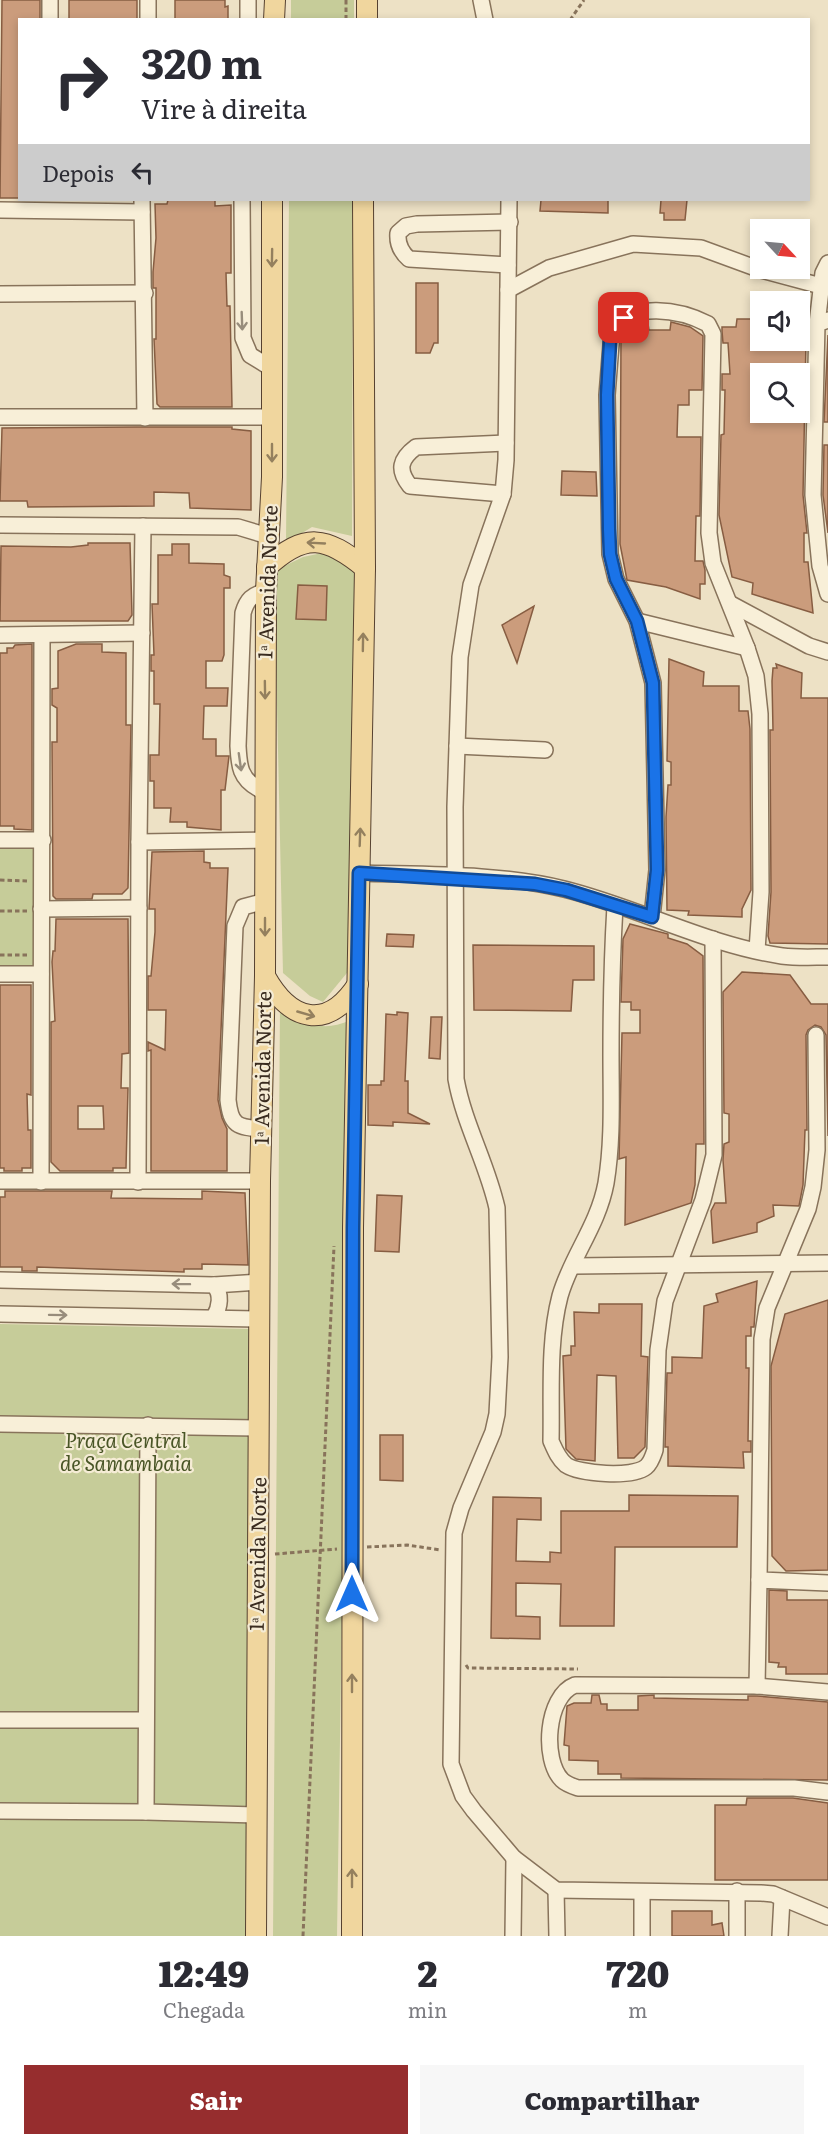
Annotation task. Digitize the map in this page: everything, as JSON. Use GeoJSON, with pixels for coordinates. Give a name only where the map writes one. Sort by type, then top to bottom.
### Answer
{"type":"FeatureCollection","features":[{"type":"Feature","properties":{"kind":"main road"},"geometry":{"type":"LineString","coordinates":[[274,18],[275,0]]}},
{"type":"Feature","properties":{"kind":"main road"},"geometry":{"type":"LineString","coordinates":[[367,0],[367,18]]}},
{"type":"Feature","properties":{"kind":"main road","name":"1ᵃ Avenida Norte"},"geometry":{"type":"LineString","coordinates":[[256,1936],[260,1181],[265,976],[266,591],[272,417],[272,201]]}},
{"type":"Feature","properties":{"kind":"main road"},"geometry":{"type":"LineString","coordinates":[[352,1936],[353,1228],[365,568],[363,201]]}},
{"type":"Feature","properties":{"kind":"main road"},"geometry":{"type":"LineString","coordinates":[[267,567],[295,546],[315,541],[335,546],[365,568]]}},
{"type":"Feature","properties":{"kind":"main road"},"geometry":{"type":"LineString","coordinates":[[265,976],[279,999],[287,1006],[306,1016],[314,1017],[338,1008],[358,984]]}},
{"type":"Feature","properties":{"kind":"street"},"geometry":{"type":"LineString","coordinates":[[50,0],[50,18]]}},
{"type":"Feature","properties":{"kind":"street"},"geometry":{"type":"LineString","coordinates":[[148,0],[148,18]]}},
{"type":"Feature","properties":{"kind":"street"},"geometry":{"type":"LineString","coordinates":[[248,0],[248,18]]}},
{"type":"Feature","properties":{"kind":"street"},"geometry":{"type":"LineString","coordinates":[[481,0],[485,18]]}},
{"type":"Feature","properties":{"kind":"street"},"geometry":{"type":"LineString","coordinates":[[242,201],[243,338],[250,355],[271,368]]}},
{"type":"Feature","properties":{"kind":"street"},"geometry":{"type":"LineString","coordinates":[[509,201],[506,443],[503,494],[471,585],[465,616],[460,657],[454,877],[456,1078],[461,1106],[493,1187],[497,1208],[499,1399],[493,1432],[461,1508],[454,1533],[451,1764],[463,1796],[514,1858],[556,1890],[737,1891],[772,1894],[828,1917]]}},
{"type":"Feature","properties":{"kind":"street"},"geometry":{"type":"LineString","coordinates":[[0,210],[48,205],[142,206],[145,418]]}},
{"type":"Feature","properties":{"kind":"street"},"geometry":{"type":"LineString","coordinates":[[508,265],[409,259],[403,254],[398,233],[406,226],[417,224],[510,222]]}},
{"type":"Feature","properties":{"kind":"street"},"geometry":{"type":"LineString","coordinates":[[508,290],[549,268],[633,244],[701,248],[760,270],[821,286]]}},
{"type":"Feature","properties":{"kind":"street"},"geometry":{"type":"LineString","coordinates":[[828,263],[821,286],[823,322],[813,495],[816,545],[828,594]]}},
{"type":"Feature","properties":{"kind":"street"},"geometry":{"type":"LineString","coordinates":[[0,294],[145,293]]}},
{"type":"Feature","properties":{"kind":"street"},"geometry":{"type":"LineString","coordinates":[[652,917],[657,870],[653,683],[637,621],[616,579],[610,554],[607,395],[612,332],[616,324],[635,312],[678,313],[708,324],[713,334],[709,533],[713,563],[731,604],[756,676],[760,714],[761,892],[757,950]]}},
{"type":"Feature","properties":{"kind":"street"},"geometry":{"type":"LineString","coordinates":[[0,417],[272,417]]}},
{"type":"Feature","properties":{"kind":"street"},"geometry":{"type":"LineString","coordinates":[[503,494],[410,486],[403,477],[401,466],[405,455],[416,447],[506,443]]}},
{"type":"Feature","properties":{"kind":"street"},"geometry":{"type":"LineString","coordinates":[[0,525],[237,526],[249,523],[269,509]]}},
{"type":"Feature","properties":{"kind":"street"},"geometry":{"type":"LineString","coordinates":[[138,1182],[143,526]]}},
{"type":"Feature","properties":{"kind":"street"},"geometry":{"type":"LineString","coordinates":[[237,526],[268,536]]}},
{"type":"Feature","properties":{"kind":"street"},"geometry":{"type":"LineString","coordinates":[[265,788],[259,789],[244,779],[240,769],[238,746],[243,613],[246,601],[253,595],[266,591]]}},
{"type":"Feature","properties":{"kind":"street"},"geometry":{"type":"LineString","coordinates":[[731,604],[791,637],[828,652]]}},
{"type":"Feature","properties":{"kind":"street"},"geometry":{"type":"LineString","coordinates":[[637,621],[747,648]]}},
{"type":"Feature","properties":{"kind":"street"},"geometry":{"type":"LineString","coordinates":[[0,635],[142,633]]}},
{"type":"Feature","properties":{"kind":"street"},"geometry":{"type":"LineString","coordinates":[[41,1182],[42,636]]}},
{"type":"Feature","properties":{"kind":"street"},"geometry":{"type":"LineString","coordinates":[[457,746],[545,750]]}},
{"type":"Feature","properties":{"kind":"street"},"geometry":{"type":"LineString","coordinates":[[0,840],[43,840]]}},
{"type":"Feature","properties":{"kind":"street"},"geometry":{"type":"LineString","coordinates":[[139,842],[266,840]]}},
{"type":"Feature","properties":{"kind":"street"},"geometry":{"type":"LineString","coordinates":[[359,873],[454,877],[535,884],[566,890],[713,939],[757,950],[783,956],[828,957]]}},
{"type":"Feature","properties":{"kind":"street"},"geometry":{"type":"LineString","coordinates":[[262,1129],[242,1127],[235,1123],[230,1116],[228,1100],[235,926],[243,907],[265,901]]}},
{"type":"Feature","properties":{"kind":"street"},"geometry":{"type":"LineString","coordinates":[[615,906],[612,960],[611,1122],[606,1181],[601,1206],[561,1294],[558,1308],[551,1441],[557,1456],[574,1469],[627,1473],[646,1467],[655,1450],[658,1350],[665,1301],[676,1266],[703,1200],[714,1155],[713,939]]}},
{"type":"Feature","properties":{"kind":"street"},"geometry":{"type":"LineString","coordinates":[[40,910],[139,908]]}},
{"type":"Feature","properties":{"kind":"street"},"geometry":{"type":"LineString","coordinates":[[0,974],[41,974]]}},
{"type":"Feature","properties":{"kind":"street"},"geometry":{"type":"LineString","coordinates":[[757,1686],[762,1339],[767,1308],[808,1209],[813,1187],[817,1150],[816,1035]]}},
{"type":"Feature","properties":{"kind":"street"},"geometry":{"type":"LineString","coordinates":[[0,1181],[260,1181]]}},
{"type":"Feature","properties":{"kind":"street"},"geometry":{"type":"LineString","coordinates":[[574,1266],[828,1263]]}},
{"type":"Feature","properties":{"kind":"street"},"geometry":{"type":"LineString","coordinates":[[0,1280],[214,1285],[261,1282]]}},
{"type":"Feature","properties":{"kind":"street"},"geometry":{"type":"LineString","coordinates":[[214,1285],[219,1294],[214,1317]]}},
{"type":"Feature","properties":{"kind":"street"},"geometry":{"type":"LineString","coordinates":[[0,1314],[261,1318]]}},
{"type":"Feature","properties":{"kind":"street"},"geometry":{"type":"LineString","coordinates":[[0,1424],[260,1428]]}},
{"type":"Feature","properties":{"kind":"street"},"geometry":{"type":"LineString","coordinates":[[146,1812],[148,1425]]}},
{"type":"Feature","properties":{"kind":"street"},"geometry":{"type":"LineString","coordinates":[[759,1580],[828,1583]]}},
{"type":"Feature","properties":{"kind":"street"},"geometry":{"type":"LineString","coordinates":[[828,1692],[757,1686],[575,1685],[566,1688],[557,1699],[551,1714],[555,1770],[564,1782],[578,1788],[794,1788],[828,1792]]}},
{"type":"Feature","properties":{"kind":"street"},"geometry":{"type":"LineString","coordinates":[[0,1720],[146,1720]]}},
{"type":"Feature","properties":{"kind":"street"},"geometry":{"type":"LineString","coordinates":[[0,1811],[256,1815]]}},
{"type":"Feature","properties":{"kind":"street"},"geometry":{"type":"LineString","coordinates":[[513,1936],[514,1858]]}},
{"type":"Feature","properties":{"kind":"street"},"geometry":{"type":"LineString","coordinates":[[556,1890],[557,1936]]}},
{"type":"Feature","properties":{"kind":"street"},"geometry":{"type":"LineString","coordinates":[[737,1891],[737,1936]]}},
{"type":"Feature","properties":{"kind":"street"},"geometry":{"type":"LineString","coordinates":[[642,1892],[642,1936]]}},
{"type":"Feature","properties":{"kind":"street"},"geometry":{"type":"LineString","coordinates":[[780,1936],[782,1898]]}},
{"type":"Feature","properties":{"kind":"path"},"geometry":{"type":"LineString","coordinates":[[346,0],[346,18]]}},
{"type":"Feature","properties":{"kind":"path"},"geometry":{"type":"LineString","coordinates":[[571,18],[584,0]]}},
{"type":"Feature","properties":{"kind":"path"},"geometry":{"type":"LineString","coordinates":[[0,880],[42,881]]}},
{"type":"Feature","properties":{"kind":"path"},"geometry":{"type":"LineString","coordinates":[[0,911],[40,910]]}},
{"type":"Feature","properties":{"kind":"path"},"geometry":{"type":"LineString","coordinates":[[0,955],[37,955]]}},
{"type":"Feature","properties":{"kind":"path"},"geometry":{"type":"LineString","coordinates":[[303,1936],[335,1241]]}},
{"type":"Feature","properties":{"kind":"path"},"geometry":{"type":"LineString","coordinates":[[258,1556],[407,1545],[453,1553]]}},
{"type":"Feature","properties":{"kind":"path"},"geometry":{"type":"LineString","coordinates":[[465,1663],[468,1668],[584,1669]]}},
{"type":"Feature","properties":{"kind":"green space"},"geometry":{"type":"Polygon","coordinates":[[[291,0],[354,0],[354,18],[291,18],[291,0]]]}},
{"type":"Feature","properties":{"kind":"green space"},"geometry":{"type":"Polygon","coordinates":[[[289,201],[353,201],[352,536],[312,527],[286,543],[289,201]]]}},
{"type":"Feature","properties":{"kind":"green space"},"geometry":{"type":"Polygon","coordinates":[[[322,553],[361,566],[351,968],[323,1002],[310,996],[283,973],[274,571],[303,557],[322,553]]]}},
{"type":"Feature","properties":{"kind":"green space"},"geometry":{"type":"Polygon","coordinates":[[[0,838],[47,838],[45,968],[0,967],[0,838]]]}},
{"type":"Feature","properties":{"kind":"green space"},"geometry":{"type":"Polygon","coordinates":[[[280,1007],[314,1025],[331,1026],[351,1020],[337,1936],[273,1936],[280,1007]]]}},
{"type":"Feature","properties":{"kind":"green space","name":"Praça Central de Samambaia"},"geometry":{"type":"Polygon","coordinates":[[[0,1324],[253,1329],[246,1936],[0,1936],[0,1324]]]}},
{"type":"Feature","properties":{"kind":"building"},"geometry":{"type":"Polygon","coordinates":[[[2,0],[40,0],[40,18],[18,18],[18,198],[0,198],[2,0]]]}},
{"type":"Feature","properties":{"kind":"building"},"geometry":{"type":"Polygon","coordinates":[[[69,0],[137,0],[137,18],[69,18],[69,0]]]}},
{"type":"Feature","properties":{"kind":"building"},"geometry":{"type":"Polygon","coordinates":[[[175,0],[225,0],[225,7],[228,6],[228,18],[175,18],[175,0]]]}},
{"type":"Feature","properties":{"kind":"building"},"geometry":{"type":"Polygon","coordinates":[[[168,201],[215,201],[215,206],[231,205],[231,273],[226,273],[227,306],[230,306],[232,407],[160,407],[157,404],[154,339],[156,339],[156,288],[153,288],[156,238],[155,204],[167,204],[168,201]]]}},
{"type":"Feature","properties":{"kind":"building"},"geometry":{"type":"Polygon","coordinates":[[[541,201],[608,201],[608,213],[540,211],[541,201]]]}},
{"type":"Feature","properties":{"kind":"building"},"geometry":{"type":"Polygon","coordinates":[[[661,201],[687,201],[685,220],[664,220],[664,213],[660,213],[661,201]]]}},
{"type":"Feature","properties":{"kind":"building"},"geometry":{"type":"Polygon","coordinates":[[[416,283],[438,283],[438,343],[434,343],[430,353],[416,353],[416,283]]]}},
{"type":"Feature","properties":{"kind":"building"},"geometry":{"type":"Polygon","coordinates":[[[737,319],[750,319],[750,351],[806,351],[806,363],[750,363],[750,423],[804,423],[803,495],[807,533],[804,533],[804,562],[808,562],[813,613],[752,594],[753,583],[732,577],[719,515],[721,435],[724,434],[725,390],[722,390],[722,374],[730,374],[728,343],[723,343],[722,327],[736,327],[737,319]]]}},
{"type":"Feature","properties":{"kind":"building"},"geometry":{"type":"Polygon","coordinates":[[[671,322],[690,327],[703,336],[702,390],[689,390],[689,405],[678,405],[677,437],[701,437],[700,516],[696,516],[695,561],[703,561],[705,570],[705,584],[700,584],[700,599],[666,587],[627,580],[620,544],[621,337],[635,324],[648,324],[649,330],[670,330],[671,322]]]}},
{"type":"Feature","properties":{"kind":"building"},"geometry":{"type":"Polygon","coordinates":[[[828,335],[828,422],[824,422],[828,335]]]}},
{"type":"Feature","properties":{"kind":"building"},"geometry":{"type":"Polygon","coordinates":[[[232,427],[232,429],[251,431],[251,510],[190,508],[189,493],[154,492],[154,506],[28,507],[27,501],[0,501],[2,428],[232,427]]]}},
{"type":"Feature","properties":{"kind":"building"},"geometry":{"type":"Polygon","coordinates":[[[824,445],[828,445],[828,533],[823,495],[824,445]]]}},
{"type":"Feature","properties":{"kind":"building"},"geometry":{"type":"Polygon","coordinates":[[[562,471],[596,472],[597,496],[561,495],[562,471]]]}},
{"type":"Feature","properties":{"kind":"building"},"geometry":{"type":"Polygon","coordinates":[[[88,543],[130,543],[132,615],[128,621],[0,621],[1,546],[71,547],[88,545],[88,543]]]}},
{"type":"Feature","properties":{"kind":"building"},"geometry":{"type":"Polygon","coordinates":[[[172,544],[189,544],[189,563],[224,564],[224,575],[230,577],[230,588],[224,588],[224,655],[222,661],[206,661],[206,688],[228,688],[227,706],[204,706],[203,739],[216,739],[216,756],[229,756],[225,790],[221,790],[221,830],[187,827],[187,822],[170,822],[171,808],[154,808],[154,781],[150,781],[150,755],[159,755],[160,704],[154,704],[154,671],[151,671],[151,655],[154,655],[152,604],[158,604],[158,555],[172,555],[172,544]]]}},
{"type":"Feature","properties":{"kind":"building"},"geometry":{"type":"Polygon","coordinates":[[[298,585],[327,586],[326,620],[296,619],[298,585]]]}},
{"type":"Feature","properties":{"kind":"building"},"geometry":{"type":"Polygon","coordinates":[[[534,606],[517,663],[502,625],[534,606]]]}},
{"type":"Feature","properties":{"kind":"building"},"geometry":{"type":"Polygon","coordinates":[[[32,644],[32,830],[0,826],[0,653],[7,653],[7,648],[13,648],[15,645],[32,644]]]}},
{"type":"Feature","properties":{"kind":"building"},"geometry":{"type":"Polygon","coordinates":[[[76,644],[102,644],[102,652],[126,653],[126,725],[131,725],[128,888],[122,894],[93,894],[92,899],[56,899],[53,896],[52,742],[57,742],[57,708],[52,705],[52,689],[58,688],[58,651],[76,644]]]}},
{"type":"Feature","properties":{"kind":"building"},"geometry":{"type":"Polygon","coordinates":[[[669,659],[704,672],[703,686],[739,686],[739,711],[748,711],[751,890],[742,909],[742,917],[688,915],[689,911],[667,910],[666,817],[668,785],[671,785],[671,762],[667,761],[669,659]]]}},
{"type":"Feature","properties":{"kind":"building"},"geometry":{"type":"Polygon","coordinates":[[[776,664],[802,673],[801,698],[828,698],[828,944],[770,943],[768,936],[771,892],[770,730],[773,730],[772,681],[773,668],[777,668],[776,664]]]}},
{"type":"Feature","properties":{"kind":"building"},"geometry":{"type":"Polygon","coordinates":[[[204,851],[204,862],[210,863],[210,868],[228,868],[218,1100],[227,1129],[227,1171],[151,1171],[151,1050],[148,1051],[148,1042],[165,1050],[166,1010],[148,1010],[148,976],[151,976],[155,932],[155,909],[149,909],[152,852],[204,851]]]}},
{"type":"Feature","properties":{"kind":"building"},"geometry":{"type":"Polygon","coordinates":[[[56,919],[128,919],[129,1053],[122,1054],[121,1088],[128,1088],[126,1168],[113,1168],[113,1171],[60,1171],[51,1162],[51,1022],[55,1021],[52,962],[53,951],[55,951],[56,919]],[[78,1106],[78,1129],[104,1129],[103,1106],[78,1106]]]}},
{"type":"Feature","properties":{"kind":"building"},"geometry":{"type":"Polygon","coordinates":[[[630,924],[668,934],[668,938],[687,944],[703,956],[704,1144],[696,1144],[695,1185],[691,1203],[625,1225],[626,1157],[619,1159],[622,1033],[640,1033],[640,1010],[631,1010],[631,1002],[621,1002],[623,939],[630,924]]]}},
{"type":"Feature","properties":{"kind":"building"},"geometry":{"type":"Polygon","coordinates":[[[387,934],[414,935],[413,947],[386,946],[387,934]]]}},
{"type":"Feature","properties":{"kind":"building"},"geometry":{"type":"Polygon","coordinates":[[[473,945],[594,946],[594,980],[573,980],[571,1011],[474,1010],[473,945]]]}},
{"type":"Feature","properties":{"kind":"building"},"geometry":{"type":"Polygon","coordinates":[[[742,972],[790,975],[811,1004],[828,1004],[828,1136],[826,1035],[821,1027],[815,1025],[808,1030],[806,1035],[807,1130],[805,1130],[803,1185],[799,1206],[773,1205],[774,1216],[757,1223],[757,1232],[713,1243],[711,1211],[715,1203],[726,1203],[723,1160],[724,1144],[729,1142],[729,1114],[724,1113],[723,992],[742,972]]]}},
{"type":"Feature","properties":{"kind":"building"},"geometry":{"type":"Polygon","coordinates":[[[0,985],[31,985],[31,1095],[27,1094],[28,1130],[31,1130],[31,1168],[22,1168],[22,1171],[4,1171],[4,1168],[0,1168],[0,985]]]}},
{"type":"Feature","properties":{"kind":"building"},"geometry":{"type":"Polygon","coordinates":[[[397,1012],[408,1013],[405,1081],[408,1081],[408,1113],[430,1124],[393,1122],[393,1126],[368,1125],[368,1085],[381,1085],[381,1081],[384,1081],[386,1014],[397,1015],[397,1012]]]}},
{"type":"Feature","properties":{"kind":"building"},"geometry":{"type":"Polygon","coordinates":[[[431,1017],[442,1017],[440,1059],[429,1058],[431,1017]]]}},
{"type":"Feature","properties":{"kind":"building"},"geometry":{"type":"Polygon","coordinates":[[[5,1191],[112,1191],[111,1198],[202,1199],[202,1191],[245,1193],[248,1265],[202,1264],[202,1269],[184,1269],[184,1272],[37,1267],[37,1271],[22,1271],[22,1267],[0,1267],[0,1197],[5,1197],[5,1191]]]}},
{"type":"Feature","properties":{"kind":"building"},"geometry":{"type":"Polygon","coordinates":[[[377,1195],[402,1196],[399,1252],[375,1251],[377,1195]]]}},
{"type":"Feature","properties":{"kind":"building"},"geometry":{"type":"Polygon","coordinates":[[[757,1281],[754,1327],[751,1327],[751,1336],[746,1336],[746,1368],[749,1368],[748,1441],[751,1441],[751,1452],[743,1452],[744,1468],[668,1466],[668,1447],[665,1447],[667,1373],[672,1373],[672,1357],[702,1358],[704,1306],[718,1302],[716,1294],[757,1281]]]}},
{"type":"Feature","properties":{"kind":"building"},"geometry":{"type":"Polygon","coordinates":[[[828,1300],[828,1570],[786,1571],[772,1556],[771,1366],[785,1314],[828,1300]]]}},
{"type":"Feature","properties":{"kind":"building"},"geometry":{"type":"Polygon","coordinates":[[[599,1304],[642,1304],[641,1356],[648,1357],[645,1447],[634,1458],[618,1458],[616,1376],[597,1375],[595,1461],[576,1459],[566,1449],[563,1356],[571,1355],[571,1346],[575,1346],[574,1312],[599,1313],[599,1304]]]}},
{"type":"Feature","properties":{"kind":"building"},"geometry":{"type":"Polygon","coordinates":[[[380,1435],[403,1435],[403,1481],[380,1480],[380,1435]]]}},
{"type":"Feature","properties":{"kind":"building"},"geometry":{"type":"Polygon","coordinates":[[[629,1495],[738,1496],[737,1547],[615,1547],[614,1626],[560,1626],[561,1584],[516,1583],[516,1616],[540,1617],[540,1639],[491,1638],[493,1497],[541,1498],[541,1520],[517,1519],[516,1561],[550,1562],[550,1552],[561,1553],[561,1511],[629,1511],[629,1495]]]}},
{"type":"Feature","properties":{"kind":"building"},"geometry":{"type":"Polygon","coordinates":[[[769,1590],[787,1591],[787,1600],[828,1600],[828,1674],[786,1674],[786,1667],[778,1667],[779,1663],[769,1662],[769,1590]]]}},
{"type":"Feature","properties":{"kind":"building"},"geometry":{"type":"Polygon","coordinates":[[[592,1695],[599,1695],[601,1704],[607,1704],[607,1710],[638,1710],[638,1696],[654,1695],[654,1698],[748,1700],[748,1696],[757,1696],[828,1702],[828,1780],[621,1778],[621,1774],[598,1774],[598,1761],[569,1760],[569,1746],[564,1745],[567,1706],[574,1703],[591,1703],[592,1695]]]}},
{"type":"Feature","properties":{"kind":"building"},"geometry":{"type":"Polygon","coordinates":[[[747,1798],[793,1798],[828,1803],[828,1880],[715,1880],[715,1805],[746,1805],[747,1798]]]}},
{"type":"Feature","properties":{"kind":"building"},"geometry":{"type":"Polygon","coordinates":[[[672,1911],[712,1911],[712,1925],[722,1923],[724,1936],[672,1936],[672,1911]]]}},
{"type":"Feature","properties":{"kind":"route"},"geometry":{"type":"LineString","coordinates":[[352,1594],[354,1112],[359,873],[476,878],[535,884],[566,890],[652,917],[657,870],[653,683],[647,651],[637,621],[616,579],[610,554],[607,395],[610,342],[616,324],[624,318]]}}]}
